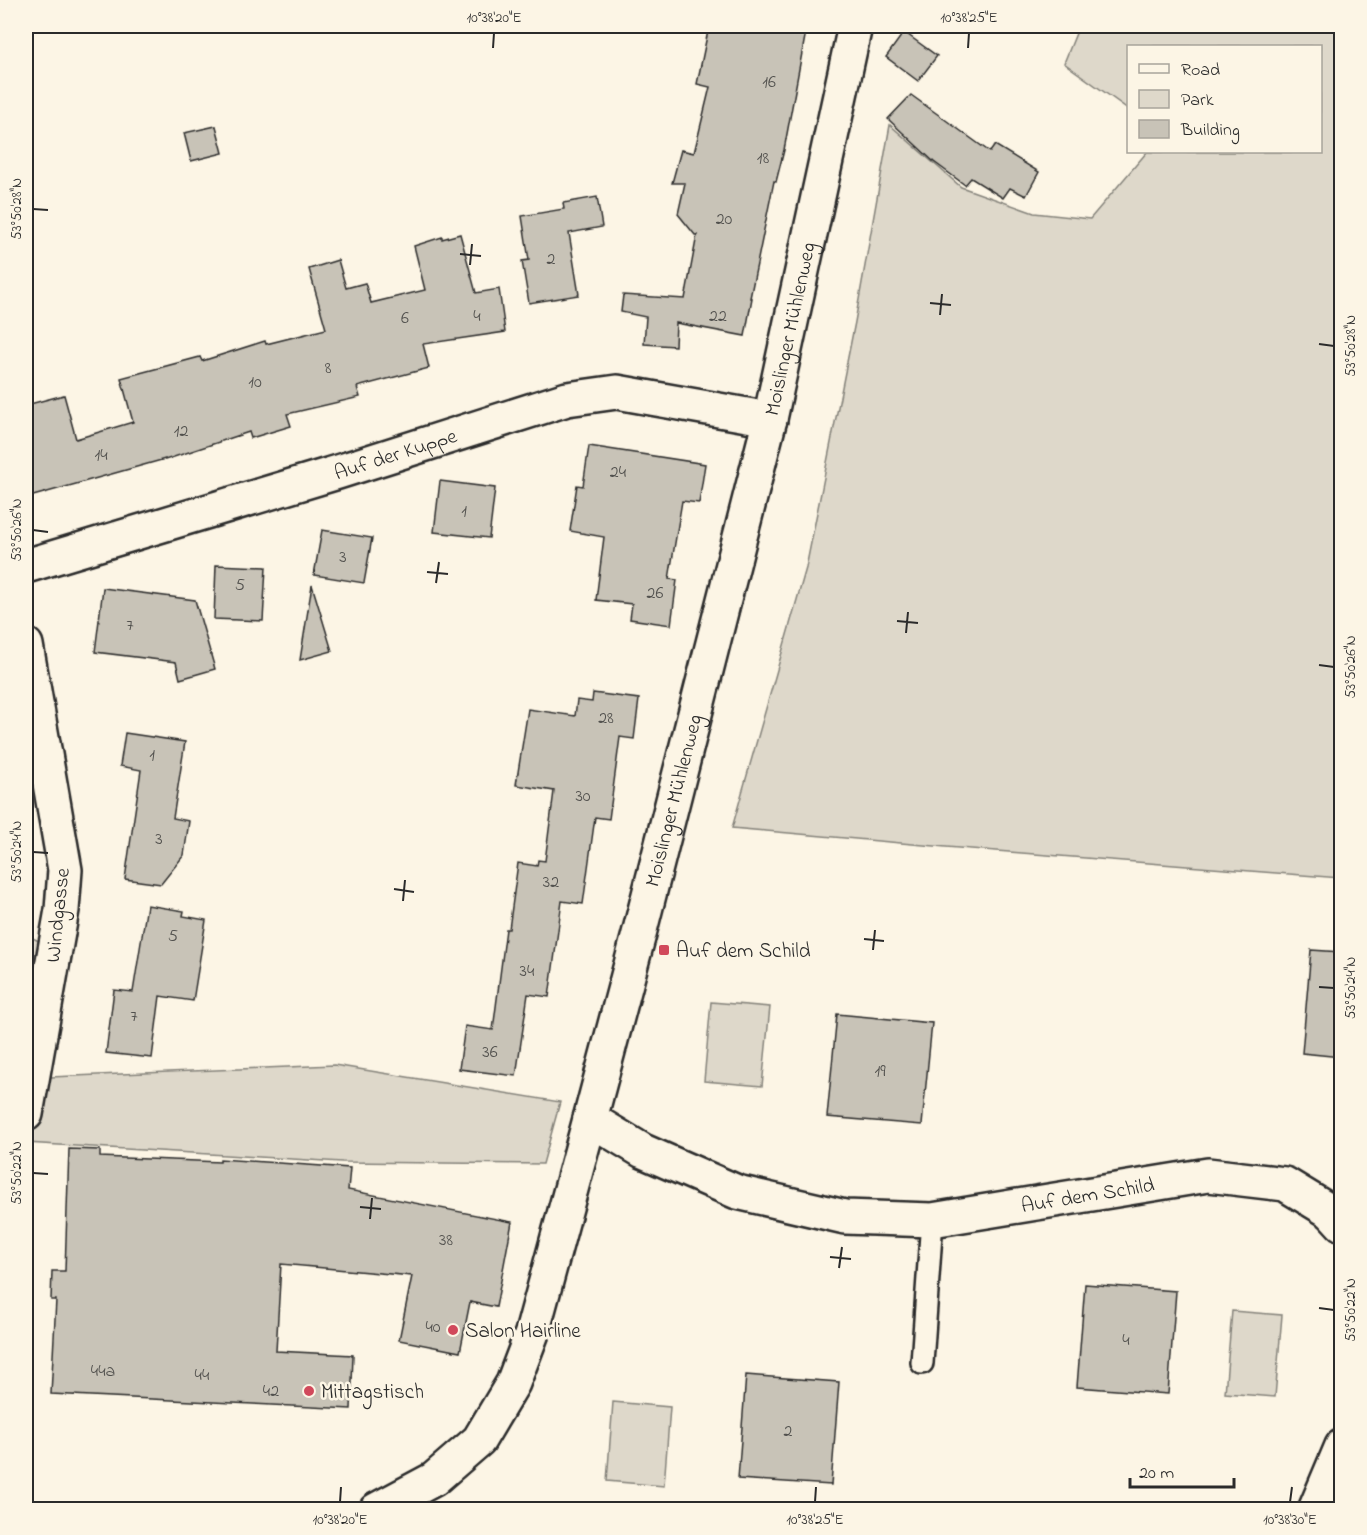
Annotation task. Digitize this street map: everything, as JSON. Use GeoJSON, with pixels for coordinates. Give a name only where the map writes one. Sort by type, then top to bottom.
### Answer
{"type":"FeatureCollection","features":[{"type":"Feature","properties":{"kind":"street","name":"Moislinger Mühlenweg"},"geometry":{"type":"LineString","coordinates":[[376,1509],[434,1479],[479,1440],[513,1383],[536,1320],[770,419],[855,26]]}},
{"type":"Feature","properties":{"kind":"street","name":"Auf der Kuppe"},"geometry":{"type":"LineString","coordinates":[[26,566],[338,472],[567,399],[616,392],[770,419]]}},
{"type":"Feature","properties":{"kind":"street","name":"Windgasse"},"geometry":{"type":"LineString","coordinates":[[26,645],[65,870],[62,910],[26,1114]]}},
{"type":"Feature","properties":{"kind":"street","name":"Auf dem Schild"},"geometry":{"type":"LineString","coordinates":[[590,1119],[643,1151],[737,1192],[844,1217],[932,1220],[1208,1175],[1285,1184],[1331,1212],[1341,1224]]}},
{"type":"Feature","properties":{"kind":"street"},"geometry":{"type":"LineString","coordinates":[[1315,1509],[1341,1446]]}},
{"type":"Feature","properties":{"kind":"lane"},"geometry":{"type":"LineString","coordinates":[[922,1363],[932,1220]]}},
{"type":"Feature","properties":{"kind":"green space"},"geometry":{"type":"Polygon","coordinates":[[[1079,26],[1341,26],[1341,878],[732,828],[806,568],[855,322],[890,125],[961,187],[1034,213],[1090,219],[1146,153],[1322,153],[1322,45],[1127,45],[1127,108],[1064,63],[1079,26]]]}},
{"type":"Feature","properties":{"kind":"green space"},"geometry":{"type":"Polygon","coordinates":[[[26,935],[39,941],[26,1024],[26,935]]]}},
{"type":"Feature","properties":{"kind":"green space"},"geometry":{"type":"Polygon","coordinates":[[[711,1002],[770,1007],[762,1086],[704,1081],[711,1002]]]}},
{"type":"Feature","properties":{"kind":"green space"},"geometry":{"type":"Polygon","coordinates":[[[334,1065],[560,1102],[543,1164],[342,1162],[26,1143],[26,1072],[50,1077],[334,1065]]]}},
{"type":"Feature","properties":{"kind":"green space"},"geometry":{"type":"Polygon","coordinates":[[[1232,1311],[1282,1315],[1275,1397],[1225,1393],[1232,1311]]]}},
{"type":"Feature","properties":{"kind":"green space"},"geometry":{"type":"Polygon","coordinates":[[[613,1402],[670,1407],[664,1486],[607,1481],[613,1402]]]}},
{"type":"Feature","properties":{"kind":"building"},"geometry":{"type":"Polygon","coordinates":[[[709,26],[807,26],[784,150],[776,182],[774,181],[750,298],[752,298],[745,336],[676,323],[675,346],[644,344],[646,317],[621,312],[623,295],[685,299],[697,235],[678,214],[685,183],[672,183],[681,150],[694,153],[710,87],[697,84],[709,26]]]}},
{"type":"Feature","properties":{"kind":"building"},"geometry":{"type":"Polygon","coordinates":[[[904,32],[937,56],[918,81],[886,57],[904,32]]]}},
{"type":"Feature","properties":{"kind":"building"},"geometry":{"type":"Polygon","coordinates":[[[911,95],[990,152],[995,145],[1039,172],[1026,196],[1010,188],[1003,198],[971,178],[965,185],[934,162],[888,119],[911,95]]]}},
{"type":"Feature","properties":{"kind":"building"},"geometry":{"type":"Polygon","coordinates":[[[216,126],[223,153],[191,161],[184,133],[216,126]]]}},
{"type":"Feature","properties":{"kind":"building"},"geometry":{"type":"Polygon","coordinates":[[[597,197],[602,227],[569,233],[579,295],[529,303],[522,261],[529,260],[522,216],[564,209],[563,203],[597,197]]]}},
{"type":"Feature","properties":{"kind":"building"},"geometry":{"type":"Polygon","coordinates":[[[460,234],[476,293],[499,289],[505,332],[423,344],[429,368],[357,387],[360,397],[287,414],[291,426],[251,438],[249,432],[165,460],[26,498],[26,405],[64,395],[76,439],[133,422],[121,378],[200,357],[202,361],[265,341],[266,344],[326,329],[309,269],[338,260],[346,288],[365,283],[371,303],[425,290],[414,246],[460,234]]]}},
{"type":"Feature","properties":{"kind":"building"},"geometry":{"type":"Polygon","coordinates":[[[589,446],[705,464],[699,503],[682,501],[669,579],[677,580],[671,625],[630,619],[632,604],[596,600],[604,537],[570,531],[577,485],[583,486],[589,446]]]}},
{"type":"Feature","properties":{"kind":"building"},"geometry":{"type":"Polygon","coordinates":[[[440,481],[495,488],[489,538],[434,532],[440,481]]]}},
{"type":"Feature","properties":{"kind":"building"},"geometry":{"type":"Polygon","coordinates":[[[322,530],[372,538],[364,583],[314,575],[322,530]]]}},
{"type":"Feature","properties":{"kind":"building"},"geometry":{"type":"Polygon","coordinates":[[[216,565],[266,567],[263,621],[214,619],[216,565]]]}},
{"type":"Feature","properties":{"kind":"building"},"geometry":{"type":"Polygon","coordinates":[[[312,585],[332,651],[300,660],[312,585]]]}},
{"type":"Feature","properties":{"kind":"building"},"geometry":{"type":"Polygon","coordinates":[[[103,588],[195,600],[215,669],[180,679],[176,662],[95,652],[103,588]]]}},
{"type":"Feature","properties":{"kind":"building"},"geometry":{"type":"Polygon","coordinates":[[[593,693],[639,699],[634,739],[620,737],[609,819],[595,817],[583,904],[562,901],[549,997],[528,994],[516,1076],[459,1069],[465,1026],[493,1030],[506,929],[509,929],[518,863],[537,866],[538,860],[545,861],[554,791],[516,785],[528,709],[575,716],[577,700],[592,702],[593,693]]]}},
{"type":"Feature","properties":{"kind":"building"},"geometry":{"type":"Polygon","coordinates":[[[125,733],[185,742],[173,818],[189,821],[184,855],[161,884],[125,879],[141,770],[120,766],[125,733]]]}},
{"type":"Feature","properties":{"kind":"building"},"geometry":{"type":"Polygon","coordinates":[[[147,905],[184,911],[183,916],[206,920],[193,1001],[160,996],[152,1058],[106,1053],[114,990],[133,992],[147,905]]]}},
{"type":"Feature","properties":{"kind":"building"},"geometry":{"type":"Polygon","coordinates":[[[1311,950],[1341,952],[1341,1057],[1302,1053],[1311,950]]]}},
{"type":"Feature","properties":{"kind":"building"},"geometry":{"type":"Polygon","coordinates":[[[837,1014],[932,1023],[922,1125],[827,1117],[837,1014]]]}},
{"type":"Feature","properties":{"kind":"building"},"geometry":{"type":"Polygon","coordinates":[[[69,1149],[100,1150],[100,1157],[220,1162],[220,1159],[350,1168],[348,1190],[512,1222],[496,1307],[470,1302],[460,1352],[399,1340],[412,1276],[281,1264],[276,1351],[353,1355],[351,1409],[51,1394],[56,1300],[51,1300],[52,1271],[65,1271],[69,1149]]]}},
{"type":"Feature","properties":{"kind":"building"},"geometry":{"type":"Polygon","coordinates":[[[1085,1284],[1176,1291],[1168,1394],[1077,1387],[1085,1284]]]}},
{"type":"Feature","properties":{"kind":"building"},"geometry":{"type":"Polygon","coordinates":[[[746,1375],[839,1382],[831,1485],[738,1479],[746,1375]]]}},
{"type":"Feature","properties":{"kind":"place","name":"Auf dem Schild"},"geometry":{"type":"Point","coordinates":[664,950]}},
{"type":"Feature","properties":{"kind":"place","name":"Salon Hairline"},"geometry":{"type":"Point","coordinates":[453,1330]}},
{"type":"Feature","properties":{"kind":"place","name":"Mittagstisch"},"geometry":{"type":"Point","coordinates":[309,1391]}}]}
